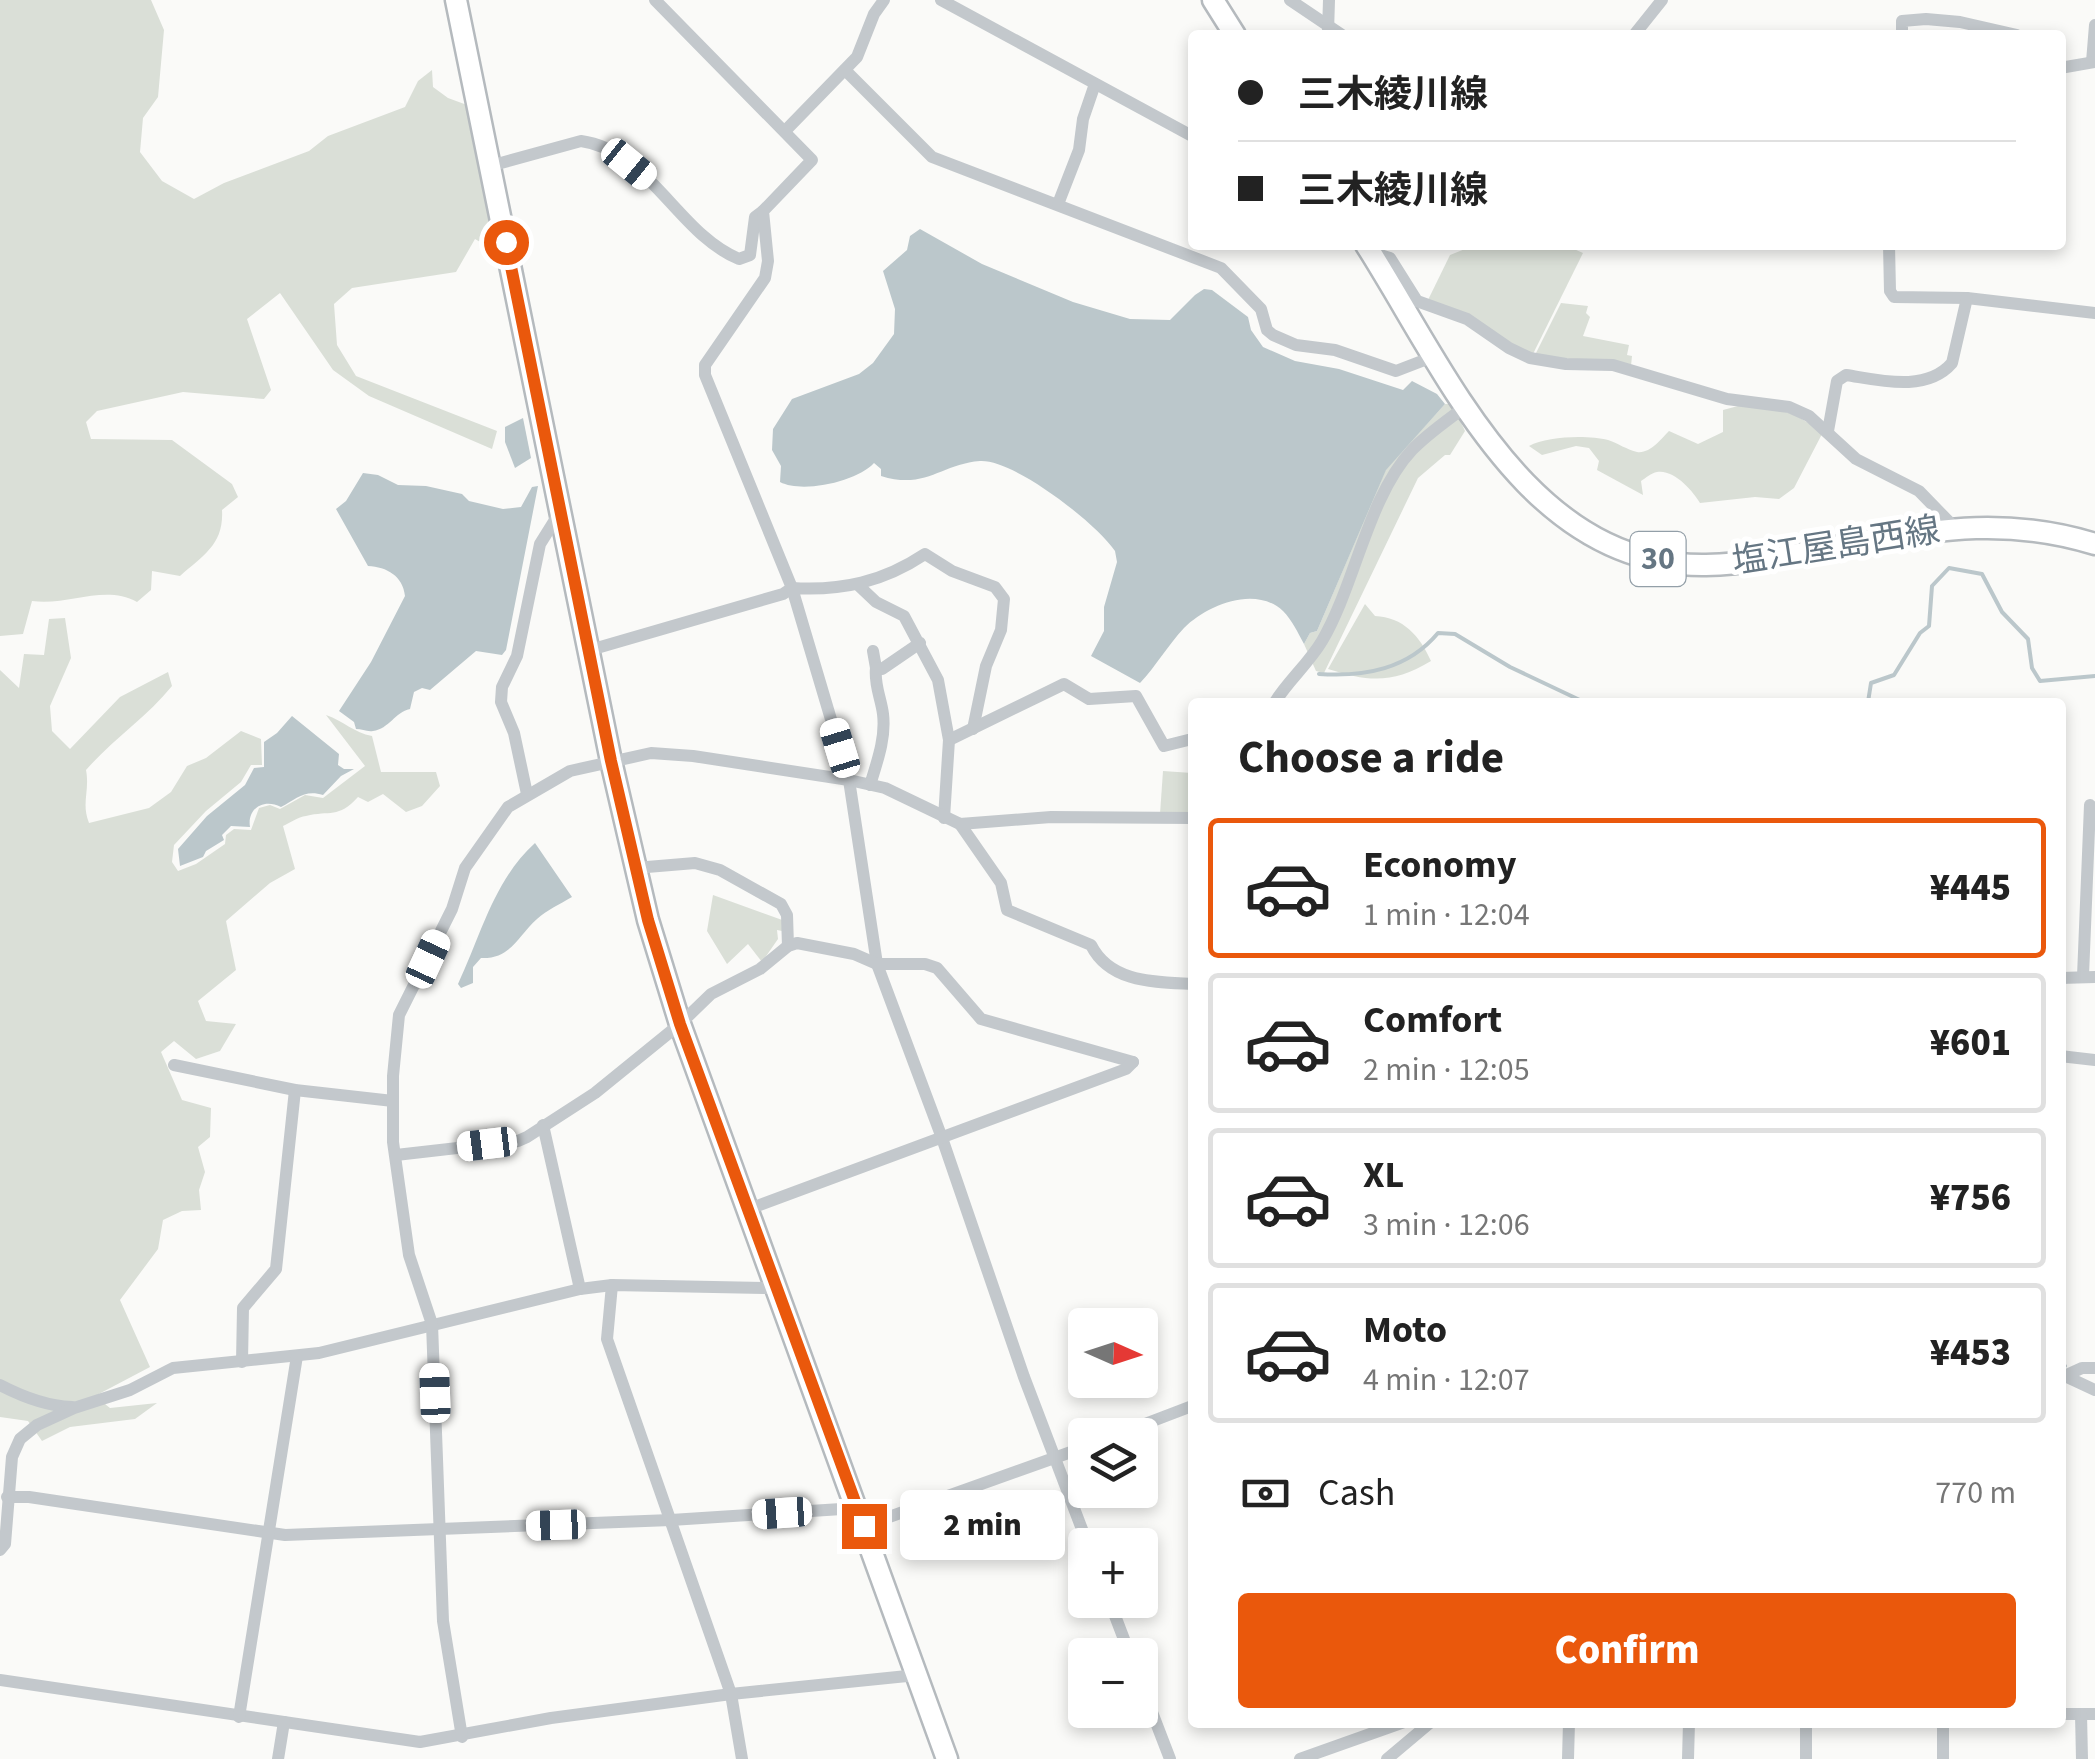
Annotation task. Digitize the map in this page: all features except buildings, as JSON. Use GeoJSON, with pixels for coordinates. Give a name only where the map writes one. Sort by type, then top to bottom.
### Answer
{"type":"FeatureCollection","features":[{"type":"Feature","properties":{"kind":"main road"},"geometry":{"type":"LineString","coordinates":[[456,0],[635,868],[680,1024],[947,1759]]}},
{"type":"Feature","properties":{"kind":"main road"},"geometry":{"type":"LineString","coordinates":[[1213,0],[1232,30]]}},
{"type":"Feature","properties":{"kind":"main road","name":"塩江屋島西線"},"geometry":{"type":"LineString","coordinates":[[1369,250],[1466,406],[1522,484],[1558,516],[1604,542],[1652,558],[1704,565],[1755,561],[1955,528],[2015,526],[2095,544]]}},
{"type":"Feature","properties":{"kind":"street"},"geometry":{"type":"LineString","coordinates":[[490,166],[581,142],[595,143],[649,180],[698,234],[723,253],[738,259],[750,254],[755,218],[812,160],[655,0]]}},
{"type":"Feature","properties":{"kind":"street"},"geometry":{"type":"LineString","coordinates":[[785,132],[857,57],[874,14],[884,0]]}},
{"type":"Feature","properties":{"kind":"street"},"geometry":{"type":"LineString","coordinates":[[942,0],[1188,134]]}},
{"type":"Feature","properties":{"kind":"street"},"geometry":{"type":"LineString","coordinates":[[1290,0],[1329,30]]}},
{"type":"Feature","properties":{"kind":"street"},"geometry":{"type":"LineString","coordinates":[[1328,0],[1333,30]]}},
{"type":"Feature","properties":{"kind":"street"},"geometry":{"type":"LineString","coordinates":[[1638,30],[1662,0]]}},
{"type":"Feature","properties":{"kind":"street"},"geometry":{"type":"LineString","coordinates":[[1902,30],[1902,21],[1926,18],[1996,30]]}},
{"type":"Feature","properties":{"kind":"street"},"geometry":{"type":"LineString","coordinates":[[2066,67],[2094,62],[2095,25]]}},
{"type":"Feature","properties":{"kind":"street"},"geometry":{"type":"LineString","coordinates":[[845,70],[932,157],[1221,268],[1260,309],[1267,330],[1296,345],[1335,350],[1396,371],[1435,356]]}},
{"type":"Feature","properties":{"kind":"street"},"geometry":{"type":"LineString","coordinates":[[1058,204],[1079,150],[1095,84]]}},
{"type":"Feature","properties":{"kind":"street"},"geometry":{"type":"LineString","coordinates":[[763,212],[766,278],[705,365],[705,374],[792,588],[849,780],[877,964],[1081,1528]]}},
{"type":"Feature","properties":{"kind":"street"},"geometry":{"type":"LineString","coordinates":[[1370,250],[1390,258],[1417,301],[1467,318],[1530,358],[1613,365],[1726,399],[1790,407],[1809,416],[1856,459],[1919,491],[1955,528]]}},
{"type":"Feature","properties":{"kind":"street"},"geometry":{"type":"LineString","coordinates":[[1889,250],[1890,290],[1894,297],[1967,298],[2095,314]]}},
{"type":"Feature","properties":{"kind":"street"},"geometry":{"type":"LineString","coordinates":[[1828,432],[1837,381],[1846,375],[1912,383],[1947,370],[1967,298]]}},
{"type":"Feature","properties":{"kind":"street"},"geometry":{"type":"LineString","coordinates":[[1279,698],[1324,638],[1401,464],[1412,449],[1466,406]]}},
{"type":"Feature","properties":{"kind":"street"},"geometry":{"type":"LineString","coordinates":[[527,794],[514,734],[501,702],[502,687],[517,656],[540,544],[561,510]]}},
{"type":"Feature","properties":{"kind":"street"},"geometry":{"type":"LineString","coordinates":[[590,650],[783,594],[792,588],[818,590],[898,572],[925,554],[952,572],[980,580],[1002,593],[1004,599],[1002,630],[986,666],[973,729]]}},
{"type":"Feature","properties":{"kind":"street"},"geometry":{"type":"LineString","coordinates":[[856,584],[876,602],[904,616],[938,680],[949,740],[944,818]]}},
{"type":"Feature","properties":{"kind":"street"},"geometry":{"type":"LineString","coordinates":[[876,668],[888,666],[920,643]]}},
{"type":"Feature","properties":{"kind":"street"},"geometry":{"type":"LineString","coordinates":[[870,785],[882,744],[884,716],[875,682],[873,651]]}},
{"type":"Feature","properties":{"kind":"street"},"geometry":{"type":"LineString","coordinates":[[949,740],[1064,684],[1089,699],[1136,696],[1164,746],[1188,740]]}},
{"type":"Feature","properties":{"kind":"street"},"geometry":{"type":"LineString","coordinates":[[462,1737],[443,1621],[432,1324],[409,1255],[393,1101],[399,1016],[452,909],[464,868],[508,807],[570,771],[651,753],[694,756],[885,788],[960,824],[1052,816],[1188,818]]}},
{"type":"Feature","properties":{"kind":"street"},"geometry":{"type":"LineString","coordinates":[[2089,976],[2090,806]]}},
{"type":"Feature","properties":{"kind":"street"},"geometry":{"type":"LineString","coordinates":[[960,824],[1001,884],[1007,910],[1091,945],[1097,957],[1118,974],[1188,984]]}},
{"type":"Feature","properties":{"kind":"street"},"geometry":{"type":"LineString","coordinates":[[635,868],[694,863],[720,870],[781,904],[787,914],[788,946]]}},
{"type":"Feature","properties":{"kind":"street"},"geometry":{"type":"LineString","coordinates":[[396,1155],[518,1140],[595,1093],[711,994],[760,969],[788,946],[811,943],[877,964],[925,964],[936,968],[981,1019],[1133,1062],[1126,1069],[749,1209]]}},
{"type":"Feature","properties":{"kind":"street"},"geometry":{"type":"LineString","coordinates":[[2066,1057],[2095,1060]]}},
{"type":"Feature","properties":{"kind":"street"},"geometry":{"type":"LineString","coordinates":[[174,1065],[295,1090],[393,1101]]}},
{"type":"Feature","properties":{"kind":"street"},"geometry":{"type":"LineString","coordinates":[[242,1362],[244,1308],[276,1268],[295,1090]]}},
{"type":"Feature","properties":{"kind":"street"},"geometry":{"type":"LineString","coordinates":[[543,1125],[580,1289]]}},
{"type":"Feature","properties":{"kind":"street"},"geometry":{"type":"LineString","coordinates":[[0,1550],[5,1544],[12,1456],[20,1439],[37,1425],[130,1390],[173,1368],[297,1356],[580,1289],[612,1285],[767,1288],[775,1284]]}},
{"type":"Feature","properties":{"kind":"street"},"geometry":{"type":"LineString","coordinates":[[612,1285],[606,1339],[731,1694],[742,1759]]}},
{"type":"Feature","properties":{"kind":"street"},"geometry":{"type":"LineString","coordinates":[[239,1717],[297,1356]]}},
{"type":"Feature","properties":{"kind":"street"},"geometry":{"type":"LineString","coordinates":[[2066,1375],[2082,1368],[2095,1368]]}},
{"type":"Feature","properties":{"kind":"street"},"geometry":{"type":"LineString","coordinates":[[2066,1379],[2095,1390]]}},
{"type":"Feature","properties":{"kind":"street"},"geometry":{"type":"LineString","coordinates":[[0,1385],[55,1406],[74,1408]]}},
{"type":"Feature","properties":{"kind":"street"},"geometry":{"type":"LineString","coordinates":[[1158,1419],[1188,1408]]}},
{"type":"Feature","properties":{"kind":"street"},"geometry":{"type":"LineString","coordinates":[[7,1498],[30,1496],[269,1534],[860,1517],[1068,1454]]}},
{"type":"Feature","properties":{"kind":"street"},"geometry":{"type":"LineString","coordinates":[[0,1680],[420,1742],[550,1718],[917,1675]]}},
{"type":"Feature","properties":{"kind":"street"},"geometry":{"type":"LineString","coordinates":[[2082,1759],[2088,1714]]}},
{"type":"Feature","properties":{"kind":"street"},"geometry":{"type":"LineString","coordinates":[[278,1759],[284,1722]]}},
{"type":"Feature","properties":{"kind":"street"},"geometry":{"type":"LineString","coordinates":[[1158,1728],[1170,1759]]}},
{"type":"Feature","properties":{"kind":"street"},"geometry":{"type":"LineString","coordinates":[[1300,1759],[1387,1728]]}},
{"type":"Feature","properties":{"kind":"street"},"geometry":{"type":"LineString","coordinates":[[1388,1759],[1423,1728]]}},
{"type":"Feature","properties":{"kind":"street"},"geometry":{"type":"LineString","coordinates":[[1568,1759],[1569,1728]]}},
{"type":"Feature","properties":{"kind":"street"},"geometry":{"type":"LineString","coordinates":[[1688,1728],[1688,1759]]}},
{"type":"Feature","properties":{"kind":"street"},"geometry":{"type":"LineString","coordinates":[[1806,1728],[1806,1759]]}},
{"type":"Feature","properties":{"kind":"street"},"geometry":{"type":"LineString","coordinates":[[1943,1759],[1944,1728]]}},
{"type":"Feature","properties":{"kind":"shaded area"},"geometry":{"type":"Polygon","coordinates":[[[0,0],[151,0],[164,30],[158,97],[143,118],[140,152],[162,181],[194,199],[224,183],[309,151],[328,136],[405,107],[418,81],[432,70],[433,87],[467,105],[499,253],[475,239],[456,272],[352,288],[334,304],[337,345],[356,376],[497,431],[492,449],[369,396],[333,370],[280,293],[247,319],[271,390],[264,399],[183,392],[97,411],[86,422],[91,439],[172,440],[232,484],[238,497],[222,510],[220,532],[211,548],[180,576],[152,571],[151,590],[137,602],[112,595],[32,601],[23,634],[0,636],[0,0]]]}},
{"type":"Feature","properties":{"kind":"shaded area"},"geometry":{"type":"Polygon","coordinates":[[[920,229],[982,264],[1073,302],[1130,319],[1170,320],[1195,295],[1204,289],[1212,290],[1248,317],[1251,330],[1263,347],[1295,361],[1339,369],[1403,390],[1412,381],[1437,394],[1445,404],[1386,470],[1317,631],[1310,633],[1304,644],[1283,611],[1272,603],[1259,599],[1232,601],[1205,612],[1184,628],[1140,683],[1091,656],[1104,631],[1104,607],[1117,562],[1115,551],[1073,510],[1033,481],[995,463],[980,461],[910,480],[881,476],[881,469],[874,463],[856,475],[830,484],[802,487],[780,482],[781,466],[772,450],[773,429],[792,399],[859,374],[873,363],[894,334],[895,309],[883,271],[907,250],[910,236],[920,229]]]}},
{"type":"Feature","properties":{"kind":"shaded area"},"geometry":{"type":"Polygon","coordinates":[[[1462,250],[1583,253],[1533,354],[1428,300],[1450,255],[1462,250]]]}},
{"type":"Feature","properties":{"kind":"shaded area"},"geometry":{"type":"Polygon","coordinates":[[[1561,303],[1588,306],[1586,313],[1590,317],[1583,336],[1629,345],[1631,366],[1535,355],[1561,303]]]}},
{"type":"Feature","properties":{"kind":"shaded area"},"geometry":{"type":"Polygon","coordinates":[[[1445,404],[1452,404],[1465,431],[1450,455],[1418,478],[1324,673],[1316,671],[1304,644],[1310,633],[1317,631],[1386,469],[1445,404]]]}},
{"type":"Feature","properties":{"kind":"shaded area"},"geometry":{"type":"Polygon","coordinates":[[[1738,406],[1783,411],[1822,434],[1794,488],[1779,499],[1755,497],[1700,503],[1682,482],[1663,472],[1641,481],[1643,495],[1597,470],[1599,461],[1589,448],[1576,446],[1542,455],[1529,446],[1557,438],[1590,437],[1642,452],[1669,431],[1698,444],[1723,432],[1723,410],[1738,406]]]}},
{"type":"Feature","properties":{"kind":"shaded area"},"geometry":{"type":"Polygon","coordinates":[[[523,418],[531,458],[515,468],[505,442],[505,427],[523,418]]]}},
{"type":"Feature","properties":{"kind":"shaded area"},"geometry":{"type":"Polygon","coordinates":[[[363,473],[398,485],[462,494],[469,501],[503,509],[521,507],[532,487],[538,486],[506,650],[502,655],[476,651],[430,690],[414,692],[410,709],[379,730],[371,731],[356,729],[354,722],[339,711],[371,662],[405,596],[393,574],[368,566],[336,509],[346,501],[363,473]]]}},
{"type":"Feature","properties":{"kind":"shaded area"},"geometry":{"type":"Polygon","coordinates":[[[1365,604],[1375,616],[1394,620],[1409,630],[1431,661],[1405,674],[1381,679],[1328,669],[1365,604]]]}},
{"type":"Feature","properties":{"kind":"shaded area"},"geometry":{"type":"Polygon","coordinates":[[[65,618],[71,658],[50,706],[52,731],[70,749],[120,697],[168,672],[172,686],[86,770],[89,823],[149,808],[171,792],[187,766],[206,758],[241,731],[261,739],[262,765],[251,765],[241,782],[174,845],[172,862],[178,871],[225,844],[226,835],[234,829],[251,830],[259,808],[270,805],[280,809],[305,795],[323,798],[365,766],[326,715],[372,736],[381,772],[436,772],[440,786],[422,806],[406,812],[383,794],[368,802],[358,797],[339,811],[303,817],[283,826],[295,869],[270,883],[226,921],[236,970],[198,1001],[206,1021],[236,1024],[220,1051],[196,1059],[174,1041],[161,1052],[182,1100],[211,1108],[210,1137],[198,1147],[205,1172],[199,1190],[201,1210],[182,1211],[163,1220],[158,1249],[120,1300],[150,1367],[95,1396],[110,1408],[157,1403],[135,1419],[70,1427],[42,1441],[28,1421],[0,1417],[0,670],[19,688],[24,654],[44,655],[49,619],[65,618]]]}},
{"type":"Feature","properties":{"kind":"shaded area"},"geometry":{"type":"Polygon","coordinates":[[[292,716],[339,754],[338,765],[354,769],[323,795],[306,794],[281,807],[258,807],[251,815],[250,827],[231,826],[222,835],[224,840],[203,857],[180,866],[178,849],[207,816],[245,785],[254,768],[264,767],[264,742],[292,716]]]}},
{"type":"Feature","properties":{"kind":"shaded area"},"geometry":{"type":"Polygon","coordinates":[[[1163,771],[1188,773],[1188,815],[1160,814],[1163,771]]]}},
{"type":"Feature","properties":{"kind":"shaded area"},"geometry":{"type":"Polygon","coordinates":[[[535,843],[572,897],[541,916],[507,951],[481,958],[473,967],[473,983],[461,988],[458,984],[499,891],[535,843]]]}},
{"type":"Feature","properties":{"kind":"shaded area"},"geometry":{"type":"Polygon","coordinates":[[[713,895],[785,921],[762,962],[748,944],[727,964],[707,931],[713,895]]]}},
{"type":"Feature","properties":{"kind":"waterway"},"geometry":{"type":"LineString","coordinates":[[1869,698],[1871,683],[1894,675],[1920,633],[1929,626],[1932,586],[1949,568],[1982,574],[2002,612],[2028,639],[2032,668],[2040,681],[2095,676]]}},
{"type":"Feature","properties":{"kind":"waterway"},"geometry":{"type":"LineString","coordinates":[[1319,674],[1353,674],[1384,668],[1413,655],[1438,633],[1455,634],[1510,667],[1576,698]]}},
{"type":"Feature","properties":{"kind":"route"},"geometry":{"type":"LineString","coordinates":[[506,242],[611,761],[648,920],[680,1024],[864,1526]]}}]}
